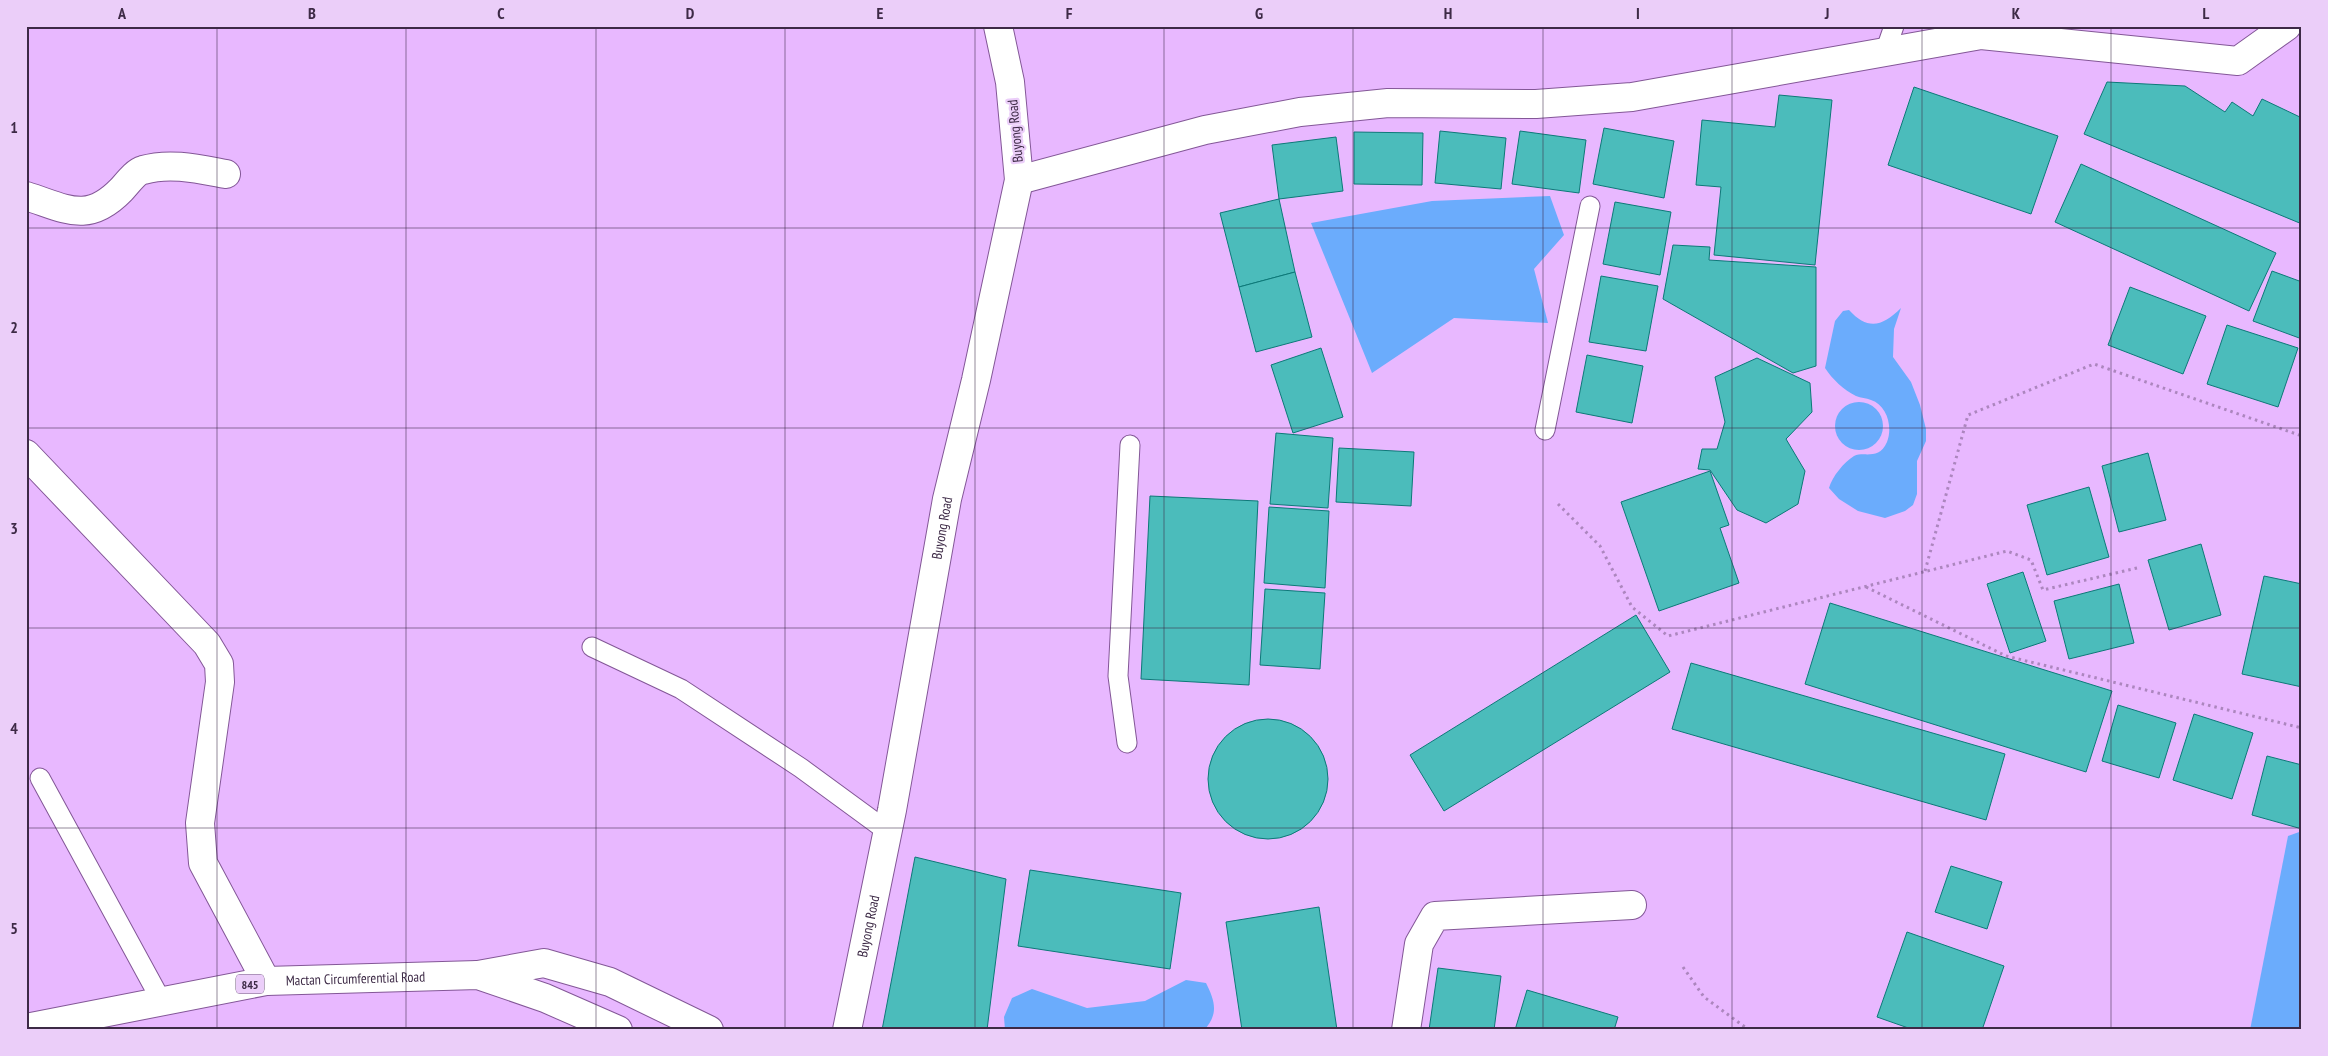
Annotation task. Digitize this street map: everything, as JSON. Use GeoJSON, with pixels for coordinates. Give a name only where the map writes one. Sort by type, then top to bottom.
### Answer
{"type":"FeatureCollection","features":[{"type":"Feature","properties":{"kind":"street","name":"Buyong Road"},"geometry":{"type":"LineString","coordinates":[[847,1030],[887,831],[947,499],[976,380],[1019,180],[1010,82],[998,26]]}},
{"type":"Feature","properties":{"kind":"street"},"geometry":{"type":"LineString","coordinates":[[1019,180],[1205,130],[1300,112],[1388,103],[1536,104],[1632,97],[1981,35],[2238,61],[2287,26]]}},
{"type":"Feature","properties":{"kind":"street"},"geometry":{"type":"LineString","coordinates":[[26,196],[75,211],[92,211],[117,194],[141,170],[177,166],[226,174]]}},
{"type":"Feature","properties":{"kind":"street"},"geometry":{"type":"LineString","coordinates":[[26,454],[207,644],[218,664],[220,682],[200,823],[203,863],[266,981]]}},
{"type":"Feature","properties":{"kind":"street"},"geometry":{"type":"LineString","coordinates":[[1406,1030],[1419,944],[1436,916],[1632,905]]}},
{"type":"Feature","properties":{"kind":"street"},"geometry":{"type":"LineString","coordinates":[[478,975],[544,963],[610,982],[709,1030]]}},
{"type":"Feature","properties":{"kind":"street","name":"Mactan Circumferential Road"},"geometry":{"type":"LineString","coordinates":[[26,1028],[266,981],[478,975],[545,998],[618,1030]]}},
{"type":"Feature","properties":{"kind":"lane"},"geometry":{"type":"LineString","coordinates":[[1885,52],[1894,26]]}},
{"type":"Feature","properties":{"kind":"lane"},"geometry":{"type":"LineString","coordinates":[[1545,430],[1590,206]]}},
{"type":"Feature","properties":{"kind":"lane"},"geometry":{"type":"LineString","coordinates":[[1127,743],[1118,676],[1130,445]]}},
{"type":"Feature","properties":{"kind":"lane"},"geometry":{"type":"LineString","coordinates":[[592,647],[681,689],[801,768],[887,831]]}},
{"type":"Feature","properties":{"kind":"lane"},"geometry":{"type":"LineString","coordinates":[[40,778],[162,1002]]}},
{"type":"Feature","properties":{"kind":"path"},"geometry":{"type":"LineString","coordinates":[[1925,572],[1968,415],[2094,364],[2302,436]]}},
{"type":"Feature","properties":{"kind":"path"},"geometry":{"type":"LineString","coordinates":[[1558,504],[1600,546],[1632,608],[1668,636],[2007,551],[2031,560],[2043,590],[2137,568]]}},
{"type":"Feature","properties":{"kind":"path"},"geometry":{"type":"LineString","coordinates":[[1866,587],[2006,656],[2302,728]]}},
{"type":"Feature","properties":{"kind":"path"},"geometry":{"type":"LineString","coordinates":[[1682,966],[1704,997],[1749,1030]]}},
{"type":"Feature","properties":{"kind":"water"},"geometry":{"type":"Polygon","coordinates":[[[1550,196],[1564,235],[1534,269],[1548,323],[1454,318],[1372,373],[1311,223],[1432,201],[1550,196]]]}},
{"type":"Feature","properties":{"kind":"water"},"geometry":{"type":"Polygon","coordinates":[[[1901,308],[1894,329],[1893,357],[1911,382],[1920,405],[1926,429],[1926,441],[1917,461],[1917,494],[1913,505],[1905,511],[1885,518],[1858,511],[1839,499],[1829,488],[1842,466],[1854,456],[1880,452],[1884,448],[1889,436],[1889,423],[1885,412],[1877,403],[1847,391],[1825,368],[1835,321],[1843,311],[1849,310],[1863,321],[1875,324],[1888,319],[1901,308]]]}},
{"type":"Feature","properties":{"kind":"water"},"geometry":{"type":"Polygon","coordinates":[[[1859,402],[1868,404],[1876,409],[1881,417],[1883,426],[1881,435],[1876,443],[1868,448],[1859,450],[1850,448],[1842,443],[1837,435],[1835,426],[1837,417],[1842,409],[1850,404],[1859,402]]]}},
{"type":"Feature","properties":{"kind":"water"},"geometry":{"type":"Polygon","coordinates":[[[2302,831],[2302,1030],[2250,1030],[2288,836],[2302,831]]]}},
{"type":"Feature","properties":{"kind":"water"},"geometry":{"type":"Polygon","coordinates":[[[1186,980],[1206,983],[1212,996],[1214,1013],[1204,1030],[1005,1030],[1004,1017],[1012,998],[1032,989],[1087,1008],[1145,1001],[1186,980]]]}},
{"type":"Feature","properties":{"kind":"building"},"geometry":{"type":"Polygon","coordinates":[[[2107,82],[2185,86],[2225,112],[2232,102],[2253,116],[2262,99],[2302,118],[2302,224],[2084,134],[2107,82]]]}},
{"type":"Feature","properties":{"kind":"building"},"geometry":{"type":"Polygon","coordinates":[[[1914,87],[2058,136],[2031,214],[1888,165],[1914,87]]]}},
{"type":"Feature","properties":{"kind":"building"},"geometry":{"type":"Polygon","coordinates":[[[1779,95],[1832,100],[1815,265],[1714,255],[1721,187],[1696,185],[1702,120],[1775,127],[1779,95]]]}},
{"type":"Feature","properties":{"kind":"building"},"geometry":{"type":"Polygon","coordinates":[[[1604,128],[1674,141],[1664,198],[1593,184],[1604,128]]]}},
{"type":"Feature","properties":{"kind":"building"},"geometry":{"type":"Polygon","coordinates":[[[1440,131],[1506,138],[1501,189],[1435,183],[1440,131]]]}},
{"type":"Feature","properties":{"kind":"building"},"geometry":{"type":"Polygon","coordinates":[[[1520,131],[1586,140],[1579,193],[1512,184],[1520,131]]]}},
{"type":"Feature","properties":{"kind":"building"},"geometry":{"type":"Polygon","coordinates":[[[1354,132],[1423,133],[1422,185],[1354,184],[1354,132]]]}},
{"type":"Feature","properties":{"kind":"building"},"geometry":{"type":"Polygon","coordinates":[[[1336,137],[1343,191],[1279,199],[1272,145],[1336,137]]]}},
{"type":"Feature","properties":{"kind":"building"},"geometry":{"type":"Polygon","coordinates":[[[2081,164],[2276,253],[2249,311],[2055,222],[2081,164]]]}},
{"type":"Feature","properties":{"kind":"building"},"geometry":{"type":"Polygon","coordinates":[[[1279,199],[1295,272],[1239,287],[1220,213],[1279,199]]]}},
{"type":"Feature","properties":{"kind":"building"},"geometry":{"type":"Polygon","coordinates":[[[1615,202],[1671,212],[1660,275],[1603,264],[1615,202]]]}},
{"type":"Feature","properties":{"kind":"building"},"geometry":{"type":"Polygon","coordinates":[[[1673,245],[1710,247],[1709,260],[1816,267],[1816,366],[1793,373],[1663,299],[1673,245]]]}},
{"type":"Feature","properties":{"kind":"building"},"geometry":{"type":"Polygon","coordinates":[[[2272,271],[2302,282],[2302,339],[2253,321],[2272,271]]]}},
{"type":"Feature","properties":{"kind":"building"},"geometry":{"type":"Polygon","coordinates":[[[1295,272],[1312,337],[1256,352],[1239,287],[1295,272]]]}},
{"type":"Feature","properties":{"kind":"building"},"geometry":{"type":"Polygon","coordinates":[[[1601,276],[1658,286],[1646,351],[1589,342],[1601,276]]]}},
{"type":"Feature","properties":{"kind":"building"},"geometry":{"type":"Polygon","coordinates":[[[2130,287],[2206,316],[2183,374],[2108,345],[2130,287]]]}},
{"type":"Feature","properties":{"kind":"building"},"geometry":{"type":"Polygon","coordinates":[[[2227,325],[2298,348],[2278,407],[2207,384],[2227,325]]]}},
{"type":"Feature","properties":{"kind":"building"},"geometry":{"type":"Polygon","coordinates":[[[1321,348],[1343,417],[1293,433],[1271,365],[1321,348]]]}},
{"type":"Feature","properties":{"kind":"building"},"geometry":{"type":"Polygon","coordinates":[[[1587,355],[1643,366],[1632,423],[1576,412],[1587,355]]]}},
{"type":"Feature","properties":{"kind":"building"},"geometry":{"type":"Polygon","coordinates":[[[1757,358],[1810,383],[1812,412],[1786,439],[1805,471],[1798,504],[1766,523],[1737,510],[1710,470],[1698,469],[1702,449],[1717,449],[1725,422],[1715,377],[1757,358]]]}},
{"type":"Feature","properties":{"kind":"building"},"geometry":{"type":"Polygon","coordinates":[[[1276,433],[1333,438],[1328,508],[1270,504],[1276,433]]]}},
{"type":"Feature","properties":{"kind":"building"},"geometry":{"type":"Polygon","coordinates":[[[1339,448],[1414,452],[1411,506],[1336,502],[1339,448]]]}},
{"type":"Feature","properties":{"kind":"building"},"geometry":{"type":"Polygon","coordinates":[[[2148,453],[2166,520],[2119,532],[2102,466],[2148,453]]]}},
{"type":"Feature","properties":{"kind":"building"},"geometry":{"type":"Polygon","coordinates":[[[1710,471],[1729,525],[1720,528],[1739,583],[1659,611],[1621,502],[1710,471]]]}},
{"type":"Feature","properties":{"kind":"building"},"geometry":{"type":"Polygon","coordinates":[[[2089,487],[2109,557],[2047,575],[2027,505],[2089,487]]]}},
{"type":"Feature","properties":{"kind":"building"},"geometry":{"type":"Polygon","coordinates":[[[1150,496],[1258,501],[1249,685],[1141,679],[1150,496]]]}},
{"type":"Feature","properties":{"kind":"building"},"geometry":{"type":"Polygon","coordinates":[[[1269,507],[1329,511],[1325,588],[1264,583],[1269,507]]]}},
{"type":"Feature","properties":{"kind":"building"},"geometry":{"type":"Polygon","coordinates":[[[2201,544],[2221,615],[2169,630],[2148,560],[2201,544]]]}},
{"type":"Feature","properties":{"kind":"building"},"geometry":{"type":"Polygon","coordinates":[[[2023,572],[2046,641],[2010,653],[1987,584],[2023,572]]]}},
{"type":"Feature","properties":{"kind":"building"},"geometry":{"type":"Polygon","coordinates":[[[2264,576],[2302,584],[2302,687],[2242,674],[2264,576]]]}},
{"type":"Feature","properties":{"kind":"building"},"geometry":{"type":"Polygon","coordinates":[[[2119,584],[2134,643],[2069,659],[2054,601],[2119,584]]]}},
{"type":"Feature","properties":{"kind":"building"},"geometry":{"type":"Polygon","coordinates":[[[1265,589],[1325,593],[1320,669],[1260,665],[1265,589]]]}},
{"type":"Feature","properties":{"kind":"building"},"geometry":{"type":"Polygon","coordinates":[[[1830,603],[2112,691],[2086,772],[1805,684],[1830,603]]]}},
{"type":"Feature","properties":{"kind":"building"},"geometry":{"type":"Polygon","coordinates":[[[1636,615],[1670,672],[1444,811],[1410,755],[1636,615]]]}},
{"type":"Feature","properties":{"kind":"building"},"geometry":{"type":"Polygon","coordinates":[[[1691,663],[2005,754],[1986,820],[1672,729],[1691,663]]]}},
{"type":"Feature","properties":{"kind":"building"},"geometry":{"type":"Polygon","coordinates":[[[2118,705],[2176,723],[2159,778],[2102,761],[2118,705]]]}},
{"type":"Feature","properties":{"kind":"building"},"geometry":{"type":"Polygon","coordinates":[[[2194,714],[2253,733],[2232,799],[2173,780],[2194,714]]]}},
{"type":"Feature","properties":{"kind":"building"},"geometry":{"type":"Polygon","coordinates":[[[1268,719],[1291,724],[1310,737],[1323,756],[1328,779],[1323,802],[1310,821],[1291,834],[1268,839],[1245,834],[1226,821],[1213,802],[1208,779],[1213,756],[1226,737],[1245,724],[1268,719]]]}},
{"type":"Feature","properties":{"kind":"building"},"geometry":{"type":"Polygon","coordinates":[[[2267,756],[2302,765],[2302,829],[2252,815],[2267,756]]]}},
{"type":"Feature","properties":{"kind":"building"},"geometry":{"type":"Polygon","coordinates":[[[915,857],[1006,879],[987,1030],[882,1030],[915,857]]]}},
{"type":"Feature","properties":{"kind":"building"},"geometry":{"type":"Polygon","coordinates":[[[1951,866],[2002,882],[1987,929],[1935,912],[1951,866]]]}},
{"type":"Feature","properties":{"kind":"building"},"geometry":{"type":"Polygon","coordinates":[[[1030,870],[1181,893],[1170,969],[1018,946],[1030,870]]]}},
{"type":"Feature","properties":{"kind":"building"},"geometry":{"type":"Polygon","coordinates":[[[1319,907],[1337,1030],[1242,1030],[1226,922],[1319,907]]]}},
{"type":"Feature","properties":{"kind":"building"},"geometry":{"type":"Polygon","coordinates":[[[1907,932],[2004,966],[1982,1030],[1914,1030],[1877,1017],[1907,932]]]}},
{"type":"Feature","properties":{"kind":"building"},"geometry":{"type":"Polygon","coordinates":[[[1438,968],[1501,976],[1494,1030],[1429,1030],[1438,968]]]}},
{"type":"Feature","properties":{"kind":"building"},"geometry":{"type":"Polygon","coordinates":[[[1527,990],[1618,1017],[1614,1030],[1515,1030],[1527,990]]]}}]}
